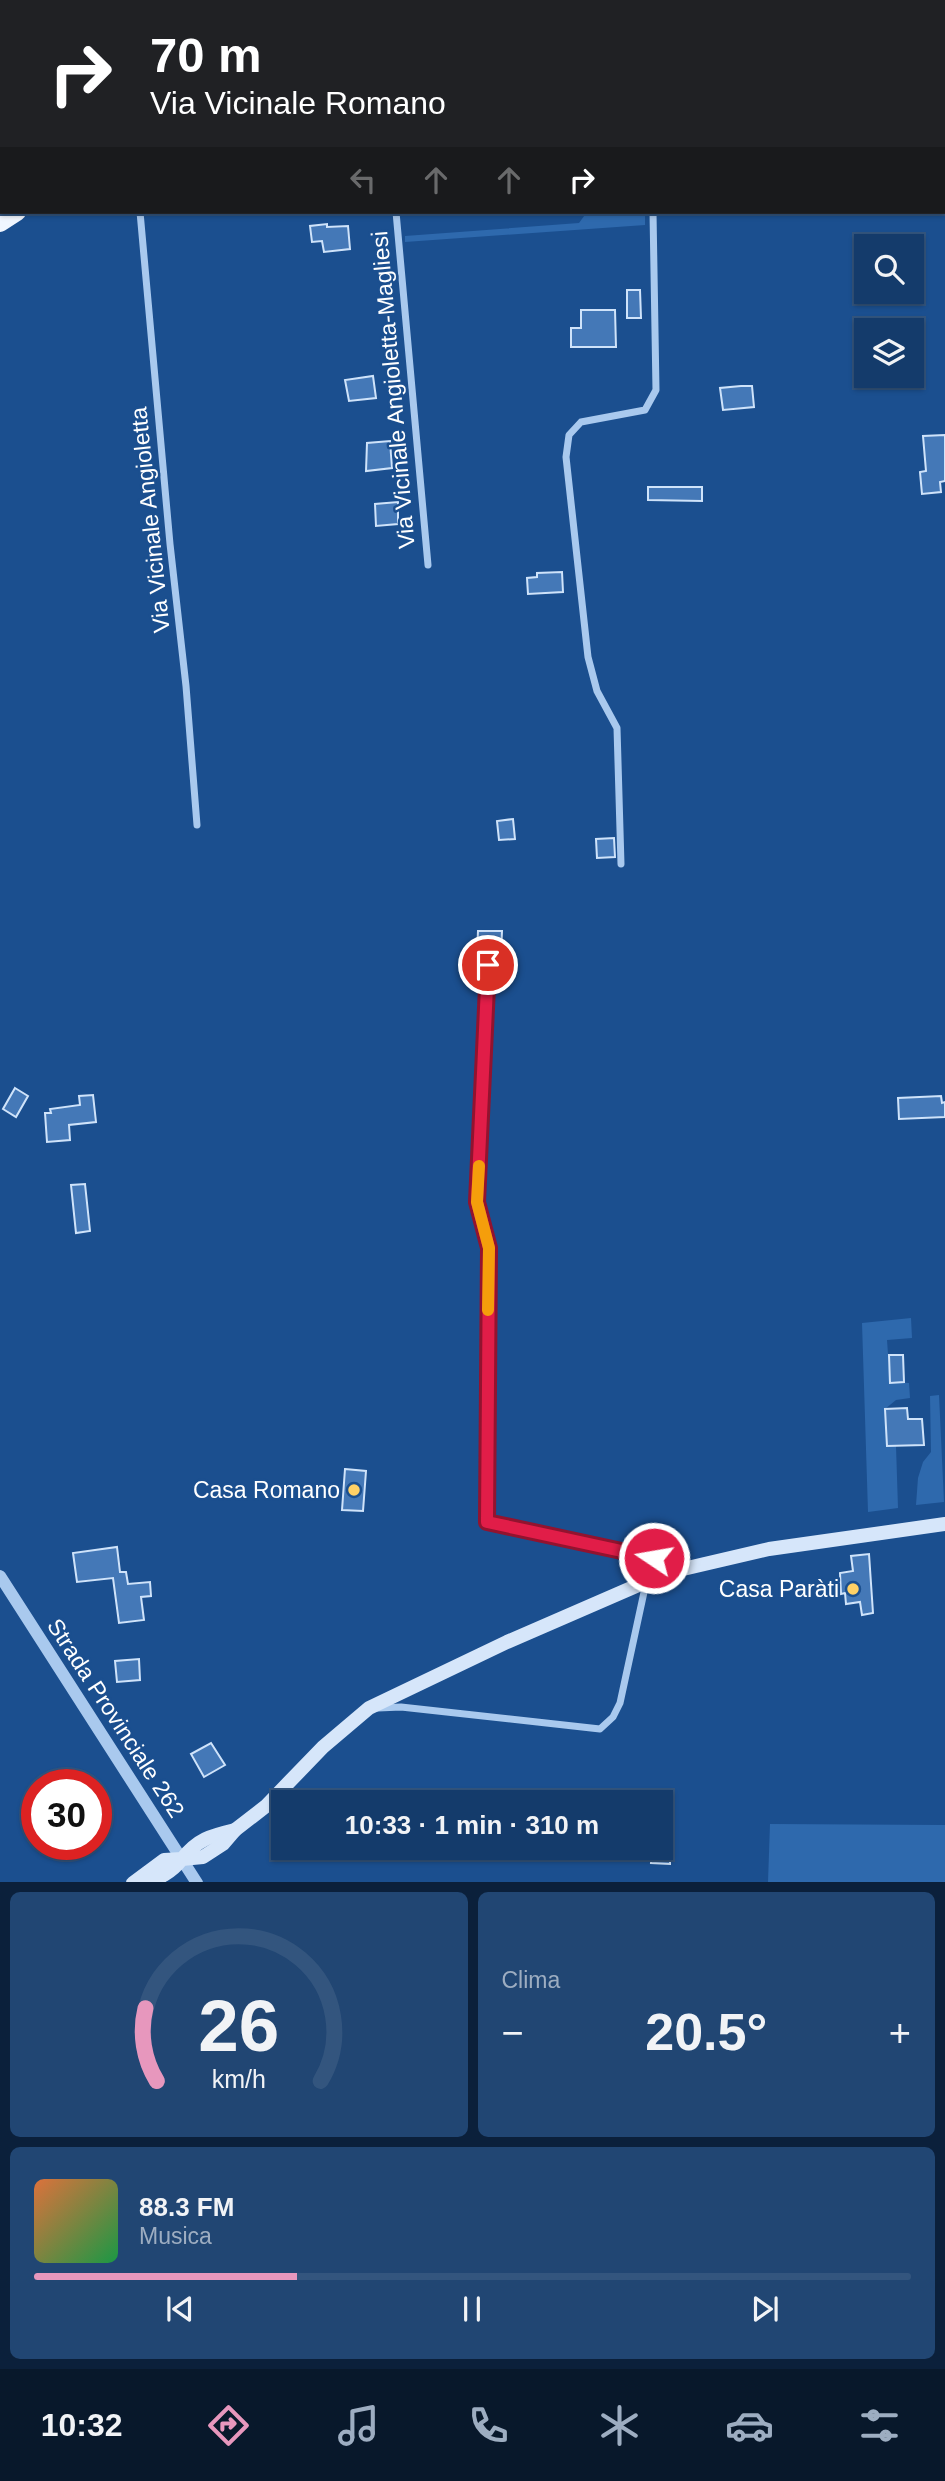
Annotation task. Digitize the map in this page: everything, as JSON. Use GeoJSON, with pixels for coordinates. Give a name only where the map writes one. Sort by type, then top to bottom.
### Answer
{"type":"FeatureCollection","features":[{"type":"Feature","properties":{"kind":"main road"},"geometry":{"type":"LineString","coordinates":[[133,1882],[164,1860],[202,1857],[223,1844],[235,1830],[266,1806],[323,1747],[369,1708],[507,1642],[666,1573],[769,1549],[945,1524]]}},
{"type":"Feature","properties":{"kind":"main road"},"geometry":{"type":"LineString","coordinates":[[142,1882],[172,1871],[181,1859]]}},
{"type":"Feature","properties":{"kind":"street","name":"Via Vicinale Angioletta"},"geometry":{"type":"LineString","coordinates":[[140,214],[197,825]]}},
{"type":"Feature","properties":{"kind":"street","name":"Via Vicinale Angioletta-Magliesi"},"geometry":{"type":"LineString","coordinates":[[396,214],[428,565]]}},
{"type":"Feature","properties":{"kind":"street"},"geometry":{"type":"LineString","coordinates":[[621,864],[617,728],[597,691],[588,657],[566,457],[569,435],[581,422],[645,410],[656,390],[653,214]]}},
{"type":"Feature","properties":{"kind":"street"},"geometry":{"type":"LineString","coordinates":[[488,965],[477,1202],[489,1248],[487,1522],[654,1558],[666,1573]]}},
{"type":"Feature","properties":{"kind":"street","name":"Strada Provinciale 262"},"geometry":{"type":"LineString","coordinates":[[0,1576],[197,1882]]}},
{"type":"Feature","properties":{"kind":"street"},"geometry":{"type":"LineString","coordinates":[[369,1708],[401,1707],[600,1729],[613,1717],[620,1703],[646,1582]]}},
{"type":"Feature","properties":{"kind":"shaded area"},"geometry":{"type":"Polygon","coordinates":[[[586,214],[645,214],[645,225],[405,242],[405,236],[579,223],[586,214]]]}},
{"type":"Feature","properties":{"kind":"shaded area"},"geometry":{"type":"Polygon","coordinates":[[[911,1318],[912,1338],[887,1340],[890,1382],[909,1383],[910,1398],[896,1400],[885,1409],[887,1446],[896,1446],[898,1508],[868,1512],[862,1323],[911,1318]]]}},
{"type":"Feature","properties":{"kind":"shaded area"},"geometry":{"type":"Polygon","coordinates":[[[939,1395],[944,1502],[916,1505],[918,1478],[923,1462],[931,1452],[930,1396],[939,1395]]]}},
{"type":"Feature","properties":{"kind":"shaded area"},"geometry":{"type":"Polygon","coordinates":[[[770,1824],[945,1825],[945,1882],[768,1882],[770,1824]]]}},
{"type":"Feature","properties":{"kind":"building"},"geometry":{"type":"Polygon","coordinates":[[[327,224],[327,227],[348,226],[350,249],[324,252],[322,241],[312,242],[310,226],[327,224]]]}},
{"type":"Feature","properties":{"kind":"building"},"geometry":{"type":"Polygon","coordinates":[[[627,290],[640,290],[641,318],[627,318],[627,290]]]}},
{"type":"Feature","properties":{"kind":"building"},"geometry":{"type":"Polygon","coordinates":[[[581,310],[615,310],[616,347],[571,347],[571,328],[581,328],[581,310]]]}},
{"type":"Feature","properties":{"kind":"building"},"geometry":{"type":"Polygon","coordinates":[[[373,376],[376,398],[349,401],[345,380],[373,376]]]}},
{"type":"Feature","properties":{"kind":"building"},"geometry":{"type":"Polygon","coordinates":[[[752,386],[754,407],[723,410],[720,388],[752,386]]]}},
{"type":"Feature","properties":{"kind":"building"},"geometry":{"type":"Polygon","coordinates":[[[945,435],[945,481],[940,482],[941,492],[922,494],[920,472],[926,471],[923,436],[945,435]]]}},
{"type":"Feature","properties":{"kind":"building"},"geometry":{"type":"Polygon","coordinates":[[[390,441],[392,468],[366,471],[367,443],[390,441]]]}},
{"type":"Feature","properties":{"kind":"building"},"geometry":{"type":"Polygon","coordinates":[[[648,487],[702,487],[702,501],[648,500],[648,487]]]}},
{"type":"Feature","properties":{"kind":"building"},"geometry":{"type":"Polygon","coordinates":[[[398,502],[398,524],[376,526],[375,504],[398,502]]]}},
{"type":"Feature","properties":{"kind":"building"},"geometry":{"type":"Polygon","coordinates":[[[562,572],[563,592],[528,594],[527,578],[537,577],[537,573],[562,572]]]}},
{"type":"Feature","properties":{"kind":"building"},"geometry":{"type":"Polygon","coordinates":[[[513,819],[515,839],[499,840],[497,821],[513,819]]]}},
{"type":"Feature","properties":{"kind":"building"},"geometry":{"type":"Polygon","coordinates":[[[614,838],[615,857],[597,858],[596,839],[614,838]]]}},
{"type":"Feature","properties":{"kind":"building"},"geometry":{"type":"Polygon","coordinates":[[[478,931],[502,931],[501,956],[477,955],[478,931]]]}},
{"type":"Feature","properties":{"kind":"building"},"geometry":{"type":"Polygon","coordinates":[[[15,1088],[28,1096],[16,1117],[3,1109],[15,1088]]]}},
{"type":"Feature","properties":{"kind":"building"},"geometry":{"type":"Polygon","coordinates":[[[93,1095],[96,1122],[69,1125],[70,1140],[47,1142],[45,1113],[51,1113],[50,1109],[80,1105],[79,1096],[93,1095]]]}},
{"type":"Feature","properties":{"kind":"building"},"geometry":{"type":"Polygon","coordinates":[[[941,1096],[942,1103],[945,1102],[945,1117],[899,1119],[898,1098],[941,1096]]]}},
{"type":"Feature","properties":{"kind":"building"},"geometry":{"type":"Polygon","coordinates":[[[85,1184],[90,1231],[76,1233],[71,1185],[85,1184]]]}},
{"type":"Feature","properties":{"kind":"building"},"geometry":{"type":"Polygon","coordinates":[[[889,1355],[903,1355],[904,1382],[890,1383],[889,1355]]]}},
{"type":"Feature","properties":{"kind":"building"},"geometry":{"type":"Polygon","coordinates":[[[907,1408],[908,1419],[922,1419],[924,1445],[887,1446],[885,1409],[907,1408]]]}},
{"type":"Feature","properties":{"kind":"building","name":"Casa Romano"},"geometry":{"type":"Polygon","coordinates":[[[345,1469],[366,1471],[363,1511],[342,1510],[345,1469]]]}},
{"type":"Feature","properties":{"kind":"building"},"geometry":{"type":"Polygon","coordinates":[[[117,1547],[120,1572],[126,1572],[128,1584],[150,1582],[151,1596],[141,1597],[144,1620],[119,1623],[113,1578],[77,1582],[73,1553],[117,1547]]]}},
{"type":"Feature","properties":{"kind":"building","name":"Casa Paràti"},"geometry":{"type":"Polygon","coordinates":[[[869,1554],[873,1613],[862,1615],[860,1602],[846,1604],[845,1593],[841,1594],[840,1573],[853,1571],[851,1556],[869,1554]]]}},
{"type":"Feature","properties":{"kind":"building"},"geometry":{"type":"Polygon","coordinates":[[[139,1659],[140,1680],[117,1682],[115,1661],[139,1659]]]}},
{"type":"Feature","properties":{"kind":"building"},"geometry":{"type":"Polygon","coordinates":[[[211,1743],[225,1765],[204,1777],[191,1754],[211,1743]]]}},
{"type":"Feature","properties":{"kind":"building"},"geometry":{"type":"Polygon","coordinates":[[[651,1860],[670,1860],[670,1864],[651,1863],[651,1860]]]}},
{"type":"Feature","properties":{"kind":"slow traffic"},"geometry":{"type":"LineString","coordinates":[[479,1166],[477,1202],[489,1248],[488,1310]]}},
{"type":"Feature","properties":{"kind":"place","name":"Casa Romano"},"geometry":{"type":"Point","coordinates":[354,1490]}},
{"type":"Feature","properties":{"kind":"place","name":"Casa Paràti"},"geometry":{"type":"Point","coordinates":[853,1589]}},
{"type":"Feature","properties":{"kind":"route"},"geometry":{"type":"LineString","coordinates":[[488,965],[477,1202],[489,1248],[487,1522],[654,1558]]}}]}
